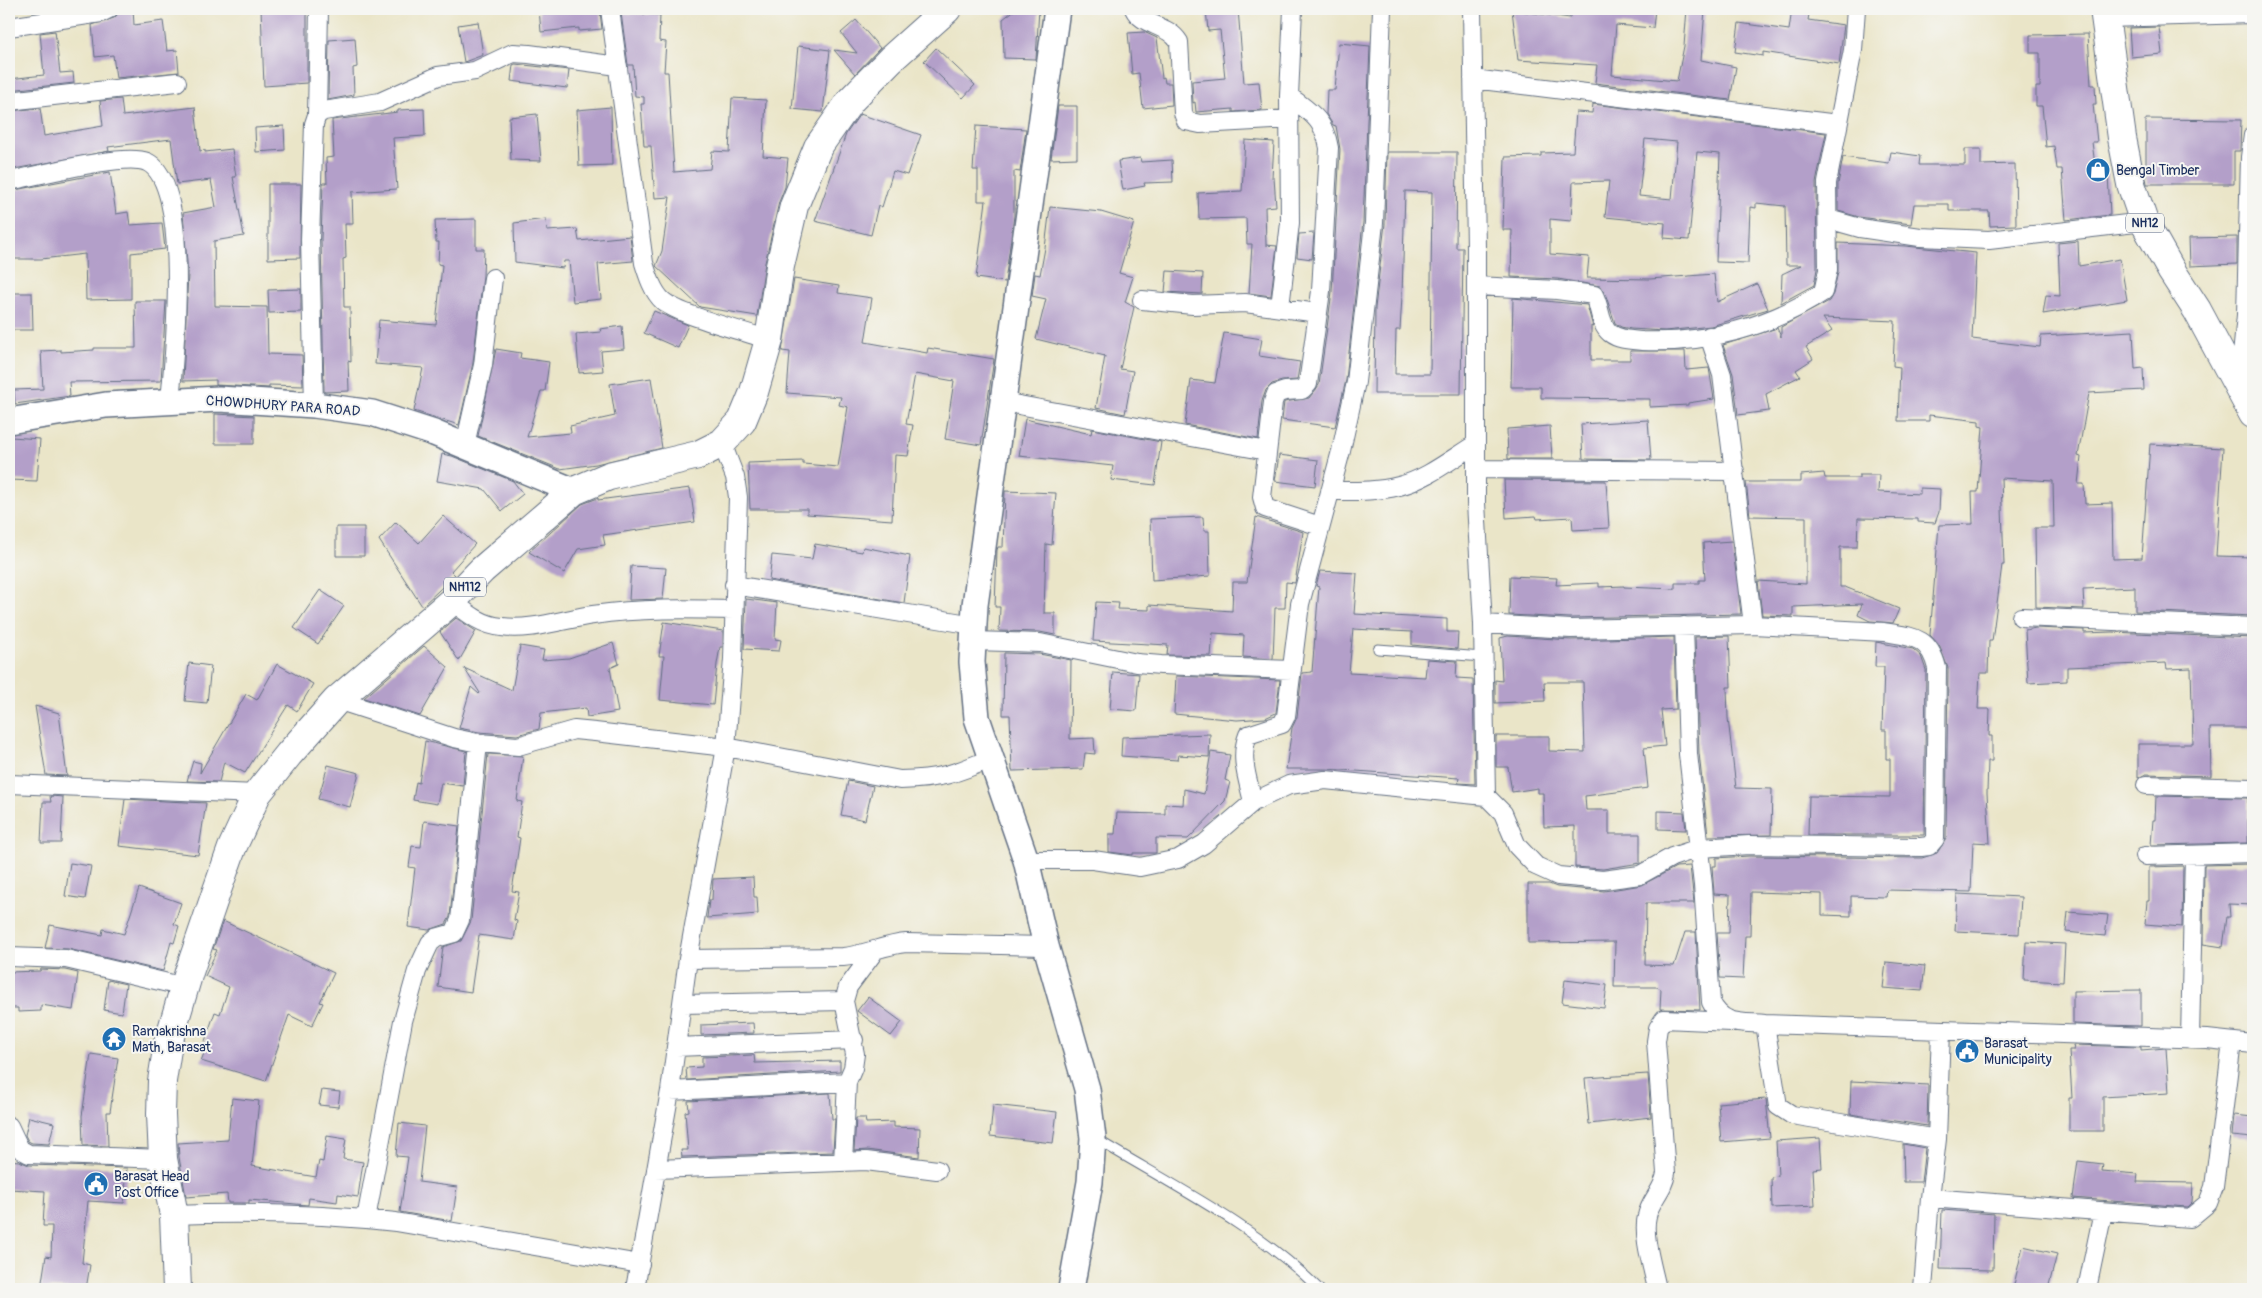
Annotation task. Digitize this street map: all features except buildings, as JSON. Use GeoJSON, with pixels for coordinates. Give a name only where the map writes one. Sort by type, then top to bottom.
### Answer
{"type":"FeatureCollection","features":[{"type":"Feature","properties":{"kind":"highway","name":"NH112"},"geometry":{"type":"LineString","coordinates":[[178,1289],[174,1215],[163,1159],[160,1114],[162,1081],[168,1043],[229,856],[257,794],[289,754],[337,700],[361,677],[452,601],[482,570],[574,491],[609,476],[698,455],[722,443],[742,421],[754,392],[769,340],[780,266],[794,206],[818,147],[851,100],[891,59],[947,9]]}},
{"type":"Feature","properties":{"kind":"highway","name":"NH12"},"geometry":{"type":"LineString","coordinates":[[2104,13],[2131,184],[2144,222],[2239,386],[2253,414]]}},
{"type":"Feature","properties":{"kind":"street"},"geometry":{"type":"LineString","coordinates":[[9,26],[101,13],[109,9]]}},
{"type":"Feature","properties":{"kind":"street"},"geometry":{"type":"LineString","coordinates":[[314,406],[310,240],[319,9]]}},
{"type":"Feature","properties":{"kind":"street"},"geometry":{"type":"LineString","coordinates":[[610,9],[644,263],[649,280],[663,300],[679,310],[769,340]]}},
{"type":"Feature","properties":{"kind":"street"},"geometry":{"type":"LineString","coordinates":[[1057,9],[975,605],[972,662],[977,718],[1026,860],[1046,946],[1088,1089],[1094,1138],[1090,1182],[1071,1289]]}},
{"type":"Feature","properties":{"kind":"street"},"geometry":{"type":"LineString","coordinates":[[1134,9],[1145,20],[1166,28],[1175,35],[1179,42],[1183,113],[1186,121],[1200,124],[1289,119]]}},
{"type":"Feature","properties":{"kind":"street"},"geometry":{"type":"LineString","coordinates":[[1280,307],[1290,223],[1289,96],[1293,9]]}},
{"type":"Feature","properties":{"kind":"street"},"geometry":{"type":"LineString","coordinates":[[1253,802],[1243,757],[1244,746],[1248,735],[1282,724],[1286,716],[1300,604],[1349,419],[1356,382],[1374,224],[1382,9]]}},
{"type":"Feature","properties":{"kind":"street"},"geometry":{"type":"LineString","coordinates":[[1472,9],[1476,286],[1476,503],[1484,624],[1486,796]]}},
{"type":"Feature","properties":{"kind":"street"},"geometry":{"type":"LineString","coordinates":[[1476,286],[1557,290],[1594,296],[1600,306],[1602,326],[1611,334],[1623,339],[1680,341],[1737,332],[1800,307],[1823,292],[1828,270],[1827,183],[1853,50],[1856,9]]}},
{"type":"Feature","properties":{"kind":"street"},"geometry":{"type":"LineString","coordinates":[[2104,13],[2253,14]]}},
{"type":"Feature","properties":{"kind":"street"},"geometry":{"type":"LineString","coordinates":[[316,116],[324,111],[380,102],[438,76],[475,71],[513,53],[618,66]]}},
{"type":"Feature","properties":{"kind":"street"},"geometry":{"type":"LineString","coordinates":[[1473,79],[1838,124]]}},
{"type":"Feature","properties":{"kind":"street"},"geometry":{"type":"LineString","coordinates":[[9,101],[177,82]]}},
{"type":"Feature","properties":{"kind":"street"},"geometry":{"type":"LineString","coordinates":[[1289,96],[1315,116],[1326,131],[1330,148],[1318,314],[1308,384],[1302,390],[1285,391],[1276,394],[1273,402],[1262,497],[1265,508],[1320,526]]}},
{"type":"Feature","properties":{"kind":"street"},"geometry":{"type":"LineString","coordinates":[[2239,386],[2246,315],[2251,213],[2250,158],[2253,135]]}},
{"type":"Feature","properties":{"kind":"street"},"geometry":{"type":"LineString","coordinates":[[9,181],[117,160],[136,159],[148,162],[158,172],[165,185],[170,208],[177,260],[176,327],[170,401]]}},
{"type":"Feature","properties":{"kind":"street"},"geometry":{"type":"LineString","coordinates":[[1828,219],[1860,228],[1920,237],[1989,240],[2144,222]]}},
{"type":"Feature","properties":{"kind":"street"},"geometry":{"type":"LineString","coordinates":[[465,445],[483,365],[493,278]]}},
{"type":"Feature","properties":{"kind":"street"},"geometry":{"type":"LineString","coordinates":[[1142,300],[1171,304],[1245,303],[1318,314]]}},
{"type":"Feature","properties":{"kind":"street"},"geometry":{"type":"LineString","coordinates":[[1710,336],[1722,375],[1754,625]]}},
{"type":"Feature","properties":{"kind":"street","name":"CHOWDHURY PARA ROAD"},"geometry":{"type":"LineString","coordinates":[[9,421],[106,405],[219,399],[314,406],[372,413],[465,445],[574,491]]}},
{"type":"Feature","properties":{"kind":"street"},"geometry":{"type":"LineString","coordinates":[[1003,402],[1267,451]]}},
{"type":"Feature","properties":{"kind":"street"},"geometry":{"type":"LineString","coordinates":[[635,1289],[670,1091],[688,959],[726,748],[738,497],[735,477],[722,443]]}},
{"type":"Feature","properties":{"kind":"street"},"geometry":{"type":"LineString","coordinates":[[1330,491],[1367,491],[1400,486],[1421,478],[1476,444]]}},
{"type":"Feature","properties":{"kind":"street"},"geometry":{"type":"LineString","coordinates":[[1476,469],[1735,471]]}},
{"type":"Feature","properties":{"kind":"street"},"geometry":{"type":"LineString","coordinates":[[734,585],[974,633],[1040,642],[1122,660],[1161,665],[1292,670]]}},
{"type":"Feature","properties":{"kind":"street"},"geometry":{"type":"LineString","coordinates":[[452,601],[486,625],[503,628],[634,611],[662,609],[734,610]]}},
{"type":"Feature","properties":{"kind":"street"},"geometry":{"type":"LineString","coordinates":[[2021,616],[2253,627]]}},
{"type":"Feature","properties":{"kind":"street"},"geometry":{"type":"LineString","coordinates":[[1026,860],[1093,860],[1140,868],[1178,860],[1204,844],[1253,802],[1289,785],[1325,780],[1486,796],[1503,814],[1518,846],[1536,866],[1558,876],[1603,880],[1640,875],[1672,857],[1699,848],[1749,845],[1921,847],[1929,846],[1935,839],[1937,668],[1933,652],[1924,642],[1884,632],[1754,625],[1571,629],[1484,624]]}},
{"type":"Feature","properties":{"kind":"street"},"geometry":{"type":"LineString","coordinates":[[1684,626],[1688,754],[1691,794],[1699,848],[1711,1002],[1717,1015],[1734,1022]]}},
{"type":"Feature","properties":{"kind":"street"},"geometry":{"type":"LineString","coordinates":[[337,700],[454,738],[478,743],[518,746],[574,730],[726,748],[900,780],[929,780],[958,773],[991,758]]}},
{"type":"Feature","properties":{"kind":"street"},"geometry":{"type":"LineString","coordinates":[[366,1219],[402,1030],[417,971],[430,943],[436,938],[454,933],[460,920],[478,743]]}},
{"type":"Feature","properties":{"kind":"street"},"geometry":{"type":"LineString","coordinates":[[9,784],[257,794]]}},
{"type":"Feature","properties":{"kind":"street"},"geometry":{"type":"LineString","coordinates":[[2146,785],[2253,788]]}},
{"type":"Feature","properties":{"kind":"street"},"geometry":{"type":"LineString","coordinates":[[2145,856],[2253,853]]}},
{"type":"Feature","properties":{"kind":"street"},"geometry":{"type":"LineString","coordinates":[[2190,1039],[2194,855]]}},
{"type":"Feature","properties":{"kind":"street"},"geometry":{"type":"LineString","coordinates":[[688,959],[843,957],[874,952],[885,947],[906,943],[1046,946]]}},
{"type":"Feature","properties":{"kind":"street"},"geometry":{"type":"LineString","coordinates":[[843,1162],[847,1082],[853,1068],[854,1040],[844,1001],[848,987],[874,952]]}},
{"type":"Feature","properties":{"kind":"street"},"geometry":{"type":"LineString","coordinates":[[9,957],[66,959],[185,987]]}},
{"type":"Feature","properties":{"kind":"street"},"geometry":{"type":"LineString","coordinates":[[682,1004],[844,1001]]}},
{"type":"Feature","properties":{"kind":"street"},"geometry":{"type":"LineString","coordinates":[[1657,1289],[1646,1227],[1647,1216],[1665,1183],[1666,1174],[1656,1041],[1658,1028],[1664,1020],[2190,1039],[2253,1044]]}},
{"type":"Feature","properties":{"kind":"street"},"geometry":{"type":"LineString","coordinates":[[1765,1024],[1778,1106],[1792,1115],[1937,1139]]}},
{"type":"Feature","properties":{"kind":"street"},"geometry":{"type":"LineString","coordinates":[[1923,1289],[1937,1139],[1941,1031]]}},
{"type":"Feature","properties":{"kind":"street"},"geometry":{"type":"LineString","coordinates":[[676,1047],[854,1040]]}},
{"type":"Feature","properties":{"kind":"street"},"geometry":{"type":"LineString","coordinates":[[1930,1198],[2190,1218],[2208,1203],[2214,1187],[2232,1042]]}},
{"type":"Feature","properties":{"kind":"street"},"geometry":{"type":"LineString","coordinates":[[670,1091],[847,1082]]}},
{"type":"Feature","properties":{"kind":"street"},"geometry":{"type":"LineString","coordinates":[[9,1126],[20,1149],[29,1154],[163,1159]]}},
{"type":"Feature","properties":{"kind":"street"},"geometry":{"type":"LineString","coordinates":[[656,1170],[843,1162],[882,1162],[937,1170]]}},
{"type":"Feature","properties":{"kind":"street"},"geometry":{"type":"LineString","coordinates":[[2087,1289],[2102,1212]]}},
{"type":"Feature","properties":{"kind":"street"},"geometry":{"type":"LineString","coordinates":[[174,1215],[276,1213],[396,1222],[640,1264]]}},
{"type":"Feature","properties":{"kind":"lane"},"geometry":{"type":"LineString","coordinates":[[1378,649],[1483,657]]}},
{"type":"Feature","properties":{"kind":"lane"},"geometry":{"type":"LineString","coordinates":[[1094,1138],[1228,1217],[1275,1252],[1319,1289]]}},
{"type":"Feature","properties":{"kind":"place","name":"Bengal Timber"},"geometry":{"type":"Point","coordinates":[2098,170]}},
{"type":"Feature","properties":{"kind":"place","name":"Ramakrishna Math, Barasat"},"geometry":{"type":"Point","coordinates":[114,1039]}},
{"type":"Feature","properties":{"kind":"place","name":"Barasat Municipality"},"geometry":{"type":"Point","coordinates":[1967,1051]}},
{"type":"Feature","properties":{"kind":"place","name":"Barasat Head Post Office"},"geometry":{"type":"Point","coordinates":[96,1184]}}]}
